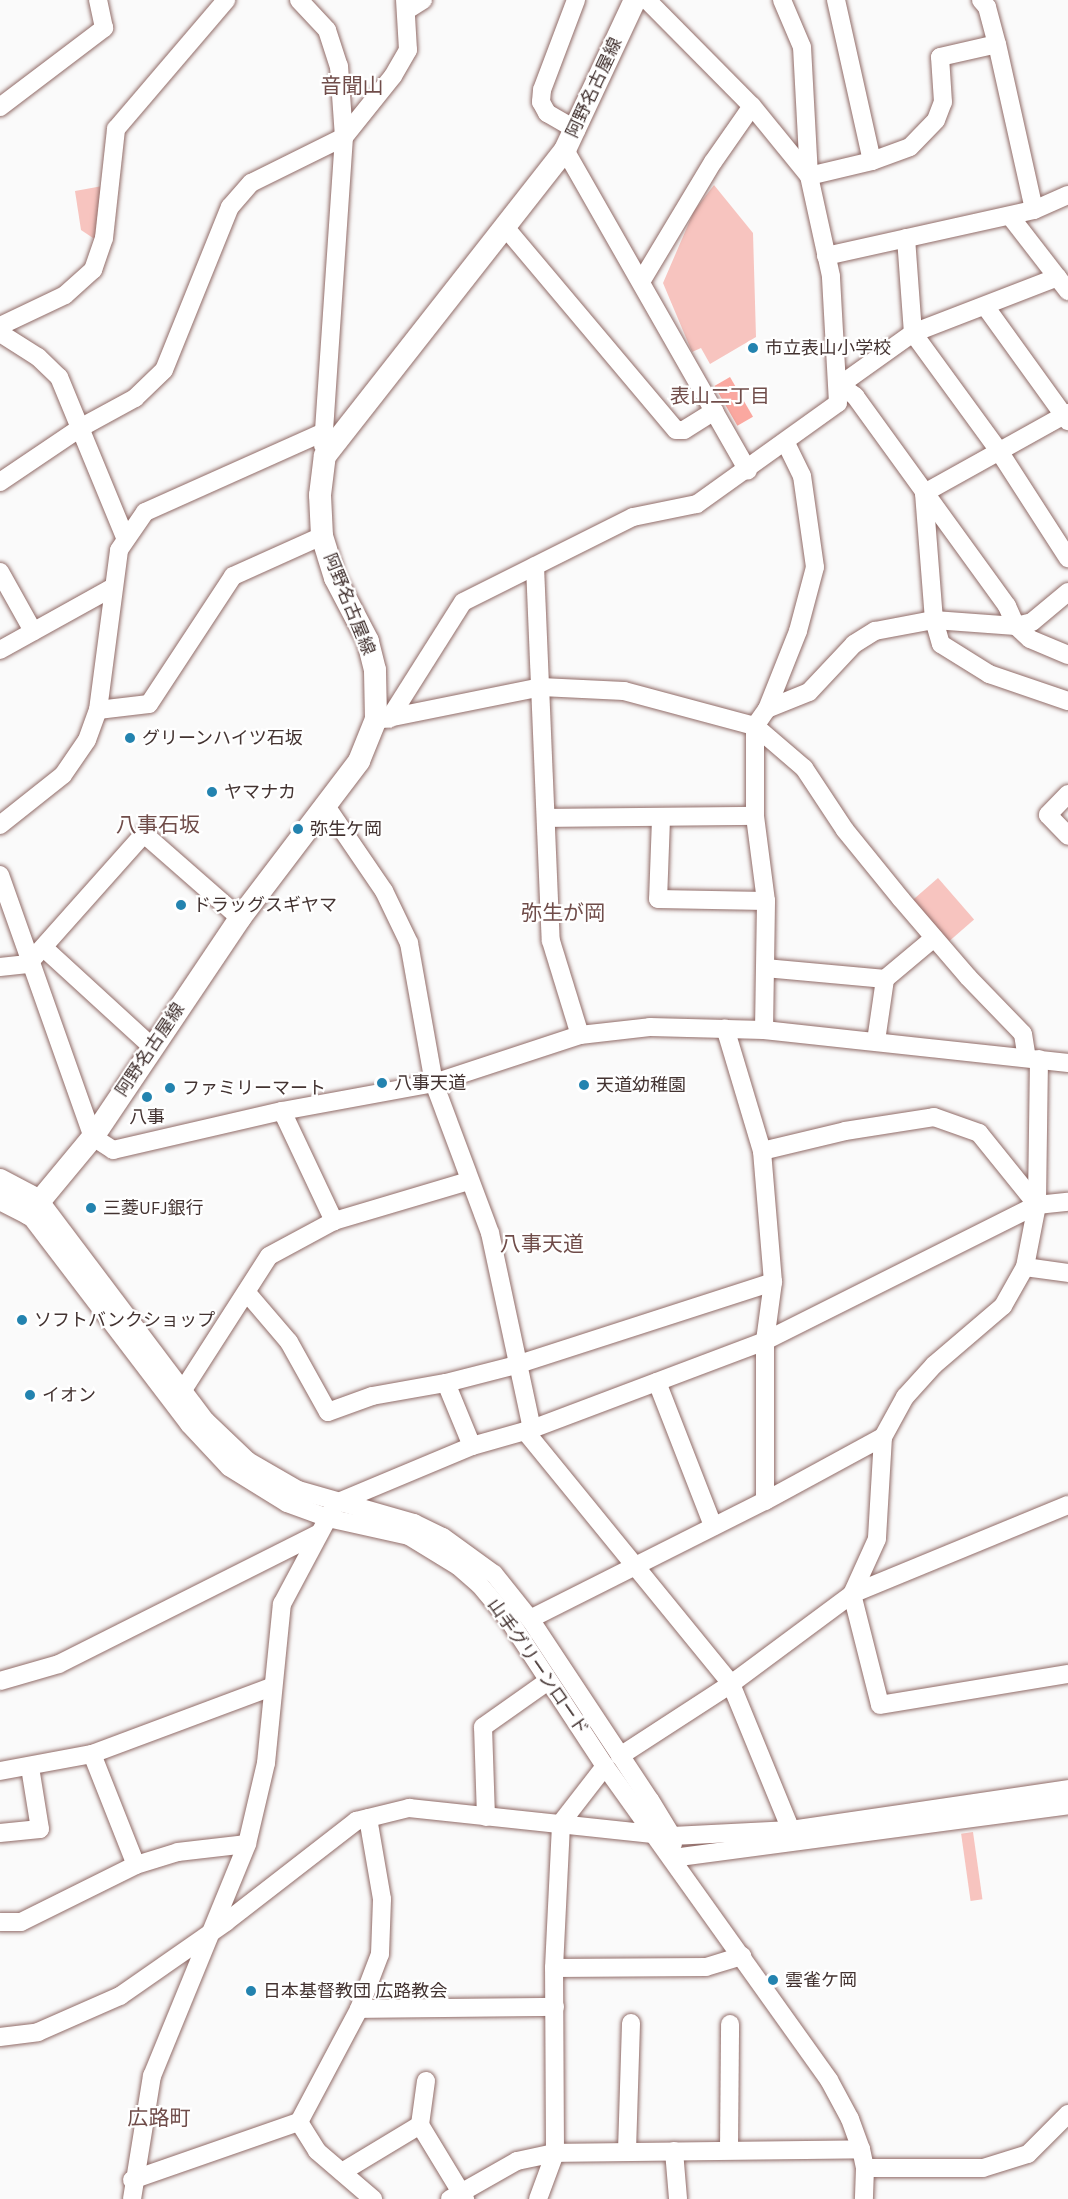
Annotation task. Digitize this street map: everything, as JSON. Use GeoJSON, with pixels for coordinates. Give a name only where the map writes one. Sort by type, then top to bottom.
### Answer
{"type":"FeatureCollection","features":[{"type":"Feature","properties":{"kind":"main road","name":"阿野名古屋線"},"geometry":{"type":"LineString","coordinates":[[34,1208],[93,1137],[151,1046],[240,918],[359,761],[382,719],[368,641],[335,578],[322,536],[320,495],[325,456],[565,150],[577,130],[635,0]]}},
{"type":"Feature","properties":{"kind":"main road"},"geometry":{"type":"LineString","coordinates":[[0,1180],[34,1208]]}},
{"type":"Feature","properties":{"kind":"main road"},"geometry":{"type":"LineString","coordinates":[[0,1199],[34,1208]]}},
{"type":"Feature","properties":{"kind":"street"},"geometry":{"type":"LineString","coordinates":[[0,107],[104,28],[99,0]]}},
{"type":"Feature","properties":{"kind":"street"},"geometry":{"type":"LineString","coordinates":[[0,326],[65,295],[93,270],[104,238],[117,129],[226,0]]}},
{"type":"Feature","properties":{"kind":"street"},"geometry":{"type":"LineString","coordinates":[[299,0],[327,30],[339,66],[344,137],[343,188],[322,433],[325,456]]}},
{"type":"Feature","properties":{"kind":"street"},"geometry":{"type":"LineString","coordinates":[[0,482],[80,428],[135,398],[164,370],[230,207],[251,183],[344,137],[393,76],[408,51],[406,5],[423,0]]}},
{"type":"Feature","properties":{"kind":"street"},"geometry":{"type":"LineString","coordinates":[[576,0],[542,90],[541,102],[547,113],[577,130]]}},
{"type":"Feature","properties":{"kind":"street"},"geometry":{"type":"LineString","coordinates":[[648,0],[752,106],[808,176]]}},
{"type":"Feature","properties":{"kind":"street"},"geometry":{"type":"LineString","coordinates":[[382,719],[463,602],[633,518],[697,504],[748,471],[838,403],[840,385],[826,256],[808,176],[802,47],[782,0]]}},
{"type":"Feature","properties":{"kind":"street"},"geometry":{"type":"LineString","coordinates":[[836,0],[872,161]]}},
{"type":"Feature","properties":{"kind":"street"},"geometry":{"type":"LineString","coordinates":[[981,0],[987,7],[998,44],[1034,210]]}},
{"type":"Feature","properties":{"kind":"street"},"geometry":{"type":"LineString","coordinates":[[808,176],[872,161],[909,147],[936,120],[943,102],[940,57],[998,44]]}},
{"type":"Feature","properties":{"kind":"street"},"geometry":{"type":"LineString","coordinates":[[642,280],[713,162],[752,106]]}},
{"type":"Feature","properties":{"kind":"street"},"geometry":{"type":"LineString","coordinates":[[565,150],[642,280],[748,471]]}},
{"type":"Feature","properties":{"kind":"street"},"geometry":{"type":"LineString","coordinates":[[826,256],[1034,210],[1068,195]]}},
{"type":"Feature","properties":{"kind":"street"},"geometry":{"type":"LineString","coordinates":[[840,385],[913,333],[985,306],[1063,284],[1010,216]]}},
{"type":"Feature","properties":{"kind":"street"},"geometry":{"type":"LineString","coordinates":[[505,227],[676,430],[684,430],[715,411]]}},
{"type":"Feature","properties":{"kind":"street"},"geometry":{"type":"LineString","coordinates":[[906,238],[913,333],[999,452],[1068,558]]}},
{"type":"Feature","properties":{"kind":"street"},"geometry":{"type":"LineString","coordinates":[[924,493],[1067,416],[985,306]]}},
{"type":"Feature","properties":{"kind":"street"},"geometry":{"type":"LineString","coordinates":[[0,333],[38,357],[59,377],[125,537]]}},
{"type":"Feature","properties":{"kind":"street"},"geometry":{"type":"LineString","coordinates":[[840,385],[855,396],[1007,606],[1016,626],[1030,639],[1068,655]]}},
{"type":"Feature","properties":{"kind":"street"},"geometry":{"type":"LineString","coordinates":[[0,825],[63,776],[87,740],[98,710],[112,588],[125,537],[145,512],[162,502],[322,433]]}},
{"type":"Feature","properties":{"kind":"street"},"geometry":{"type":"LineString","coordinates":[[764,1030],[765,901],[755,816],[754,726],[767,709],[798,631],[815,567],[802,476],[786,443]]}},
{"type":"Feature","properties":{"kind":"street"},"geometry":{"type":"LineString","coordinates":[[924,493],[934,620],[941,644],[958,657],[989,674],[1068,701]]}},
{"type":"Feature","properties":{"kind":"street"},"geometry":{"type":"LineString","coordinates":[[98,710],[148,704],[233,576],[243,568],[322,536]]}},
{"type":"Feature","properties":{"kind":"street"},"geometry":{"type":"LineString","coordinates":[[535,566],[548,818],[551,941],[580,1035]]}},
{"type":"Feature","properties":{"kind":"street"},"geometry":{"type":"LineString","coordinates":[[0,572],[33,631]]}},
{"type":"Feature","properties":{"kind":"street"},"geometry":{"type":"LineString","coordinates":[[0,650],[112,588]]}},
{"type":"Feature","properties":{"kind":"street"},"geometry":{"type":"LineString","coordinates":[[767,709],[809,692],[854,644],[875,631],[934,620],[1016,626],[1032,622],[1068,592]]}},
{"type":"Feature","properties":{"kind":"street"},"geometry":{"type":"LineString","coordinates":[[382,719],[481,696],[541,687],[624,691],[754,726],[804,768],[845,830],[934,938],[1023,1034],[1033,1058],[1037,1205],[1025,1267],[1003,1306],[934,1365],[905,1397],[883,1437],[877,1539],[852,1594],[880,1706],[1068,1674]]}},
{"type":"Feature","properties":{"kind":"street"},"geometry":{"type":"LineString","coordinates":[[1068,794],[1048,815],[1068,836]]}},
{"type":"Feature","properties":{"kind":"street"},"geometry":{"type":"LineString","coordinates":[[326,807],[384,891],[409,943],[434,1083],[468,1181],[490,1233],[529,1430],[634,1565],[732,1684],[791,1830]]}},
{"type":"Feature","properties":{"kind":"street"},"geometry":{"type":"LineString","coordinates":[[548,818],[661,819],[755,816]]}},
{"type":"Feature","properties":{"kind":"street"},"geometry":{"type":"LineString","coordinates":[[661,819],[658,899],[765,901]]}},
{"type":"Feature","properties":{"kind":"street"},"geometry":{"type":"LineString","coordinates":[[0,967],[28,964],[144,834],[240,918]]}},
{"type":"Feature","properties":{"kind":"street"},"geometry":{"type":"LineString","coordinates":[[0,875],[28,964],[93,1137],[113,1150],[282,1111],[434,1083],[580,1035],[650,1027],[764,1030],[1068,1063]]}},
{"type":"Feature","properties":{"kind":"street"},"geometry":{"type":"LineString","coordinates":[[876,1041],[885,979],[934,938]]}},
{"type":"Feature","properties":{"kind":"street"},"geometry":{"type":"LineString","coordinates":[[44,948],[151,1046]]}},
{"type":"Feature","properties":{"kind":"street"},"geometry":{"type":"LineString","coordinates":[[765,968],[885,979]]}},
{"type":"Feature","properties":{"kind":"street"},"geometry":{"type":"LineString","coordinates":[[725,1028],[762,1151],[773,1282],[765,1341],[765,1500]]}},
{"type":"Feature","properties":{"kind":"street"},"geometry":{"type":"LineString","coordinates":[[282,1111],[334,1221]]}},
{"type":"Feature","properties":{"kind":"street"},"geometry":{"type":"LineString","coordinates":[[762,1151],[845,1131],[934,1117],[979,1133],[1037,1205]]}},
{"type":"Feature","properties":{"kind":"street"},"geometry":{"type":"LineString","coordinates":[[183,1390],[248,1294],[269,1256],[334,1221],[468,1181]]}},
{"type":"Feature","properties":{"kind":"street"},"geometry":{"type":"LineString","coordinates":[[0,1681],[59,1664],[327,1518],[472,1446],[529,1430],[765,1341],[1037,1205],[1068,1202]]}},
{"type":"Feature","properties":{"kind":"street","name":"山手グリーンロード"},"geometry":{"type":"LineString","coordinates":[[34,1208],[225,1442],[248,1461],[327,1518],[373,1509],[443,1537],[494,1574],[530,1619],[613,1761],[664,1836],[674,1858],[829,2080],[850,2119],[861,2149],[865,2168],[864,2199]]}},
{"type":"Feature","properties":{"kind":"street","name":"山手グリーンロード"},"geometry":{"type":"LineString","coordinates":[[34,1208],[208,1447],[260,1488],[327,1518],[409,1536],[458,1566],[509,1620],[548,1681],[613,1761]]}},
{"type":"Feature","properties":{"kind":"street"},"geometry":{"type":"LineString","coordinates":[[1025,1267],[1068,1274]]}},
{"type":"Feature","properties":{"kind":"street"},"geometry":{"type":"LineString","coordinates":[[248,1294],[289,1342],[310,1386],[328,1412],[372,1396],[446,1383],[516,1365],[773,1282]]}},
{"type":"Feature","properties":{"kind":"street"},"geometry":{"type":"LineString","coordinates":[[657,1382],[713,1526]]}},
{"type":"Feature","properties":{"kind":"street"},"geometry":{"type":"LineString","coordinates":[[446,1383],[472,1446]]}},
{"type":"Feature","properties":{"kind":"street"},"geometry":{"type":"LineString","coordinates":[[530,1619],[765,1500],[883,1437]]}},
{"type":"Feature","properties":{"kind":"street"},"geometry":{"type":"LineString","coordinates":[[538,2199],[555,2153],[554,1968],[561,1823],[613,1761],[732,1684],[852,1594],[1068,1505]]}},
{"type":"Feature","properties":{"kind":"street"},"geometry":{"type":"LineString","coordinates":[[132,2199],[132,2180],[152,2076],[247,1844],[266,1763],[271,1687],[282,1604],[327,1518]]}},
{"type":"Feature","properties":{"kind":"street"},"geometry":{"type":"LineString","coordinates":[[486,1817],[483,1727],[548,1681]]}},
{"type":"Feature","properties":{"kind":"street"},"geometry":{"type":"LineString","coordinates":[[0,1771],[92,1754],[271,1687]]}},
{"type":"Feature","properties":{"kind":"street"},"geometry":{"type":"LineString","coordinates":[[92,1754],[136,1865]]}},
{"type":"Feature","properties":{"kind":"street"},"geometry":{"type":"LineString","coordinates":[[0,1833],[40,1828],[30,1767]]}},
{"type":"Feature","properties":{"kind":"street"},"geometry":{"type":"LineString","coordinates":[[0,2037],[38,2032],[120,1996],[208,1935],[356,1821],[409,1808],[664,1836],[791,1830],[1068,1789]]}},
{"type":"Feature","properties":{"kind":"street"},"geometry":{"type":"LineString","coordinates":[[674,1858],[1068,1805]]}},
{"type":"Feature","properties":{"kind":"street"},"geometry":{"type":"LineString","coordinates":[[132,2180],[299,2122],[359,2009],[380,1954],[382,1899],[368,1818]]}},
{"type":"Feature","properties":{"kind":"street"},"geometry":{"type":"LineString","coordinates":[[0,1922],[21,1922],[136,1865],[178,1851],[247,1844]]}},
{"type":"Feature","properties":{"kind":"street"},"geometry":{"type":"LineString","coordinates":[[554,1968],[706,1967],[742,1956]]}},
{"type":"Feature","properties":{"kind":"street"},"geometry":{"type":"LineString","coordinates":[[359,2009],[555,2007]]}},
{"type":"Feature","properties":{"kind":"street"},"geometry":{"type":"LineString","coordinates":[[627,2151],[632,2023]]}},
{"type":"Feature","properties":{"kind":"street"},"geometry":{"type":"LineString","coordinates":[[729,2149],[730,2024]]}},
{"type":"Feature","properties":{"kind":"street"},"geometry":{"type":"LineString","coordinates":[[426,2081],[420,2125],[458,2196],[517,2161],[555,2153],[861,2149]]}},
{"type":"Feature","properties":{"kind":"street"},"geometry":{"type":"LineString","coordinates":[[865,2168],[983,2168],[1028,2154],[1068,2115]]}},
{"type":"Feature","properties":{"kind":"street"},"geometry":{"type":"LineString","coordinates":[[299,2122],[317,2151],[373,2199]]}},
{"type":"Feature","properties":{"kind":"street"},"geometry":{"type":"LineString","coordinates":[[342,2172],[420,2125]]}},
{"type":"Feature","properties":{"kind":"street"},"geometry":{"type":"LineString","coordinates":[[674,2151],[678,2199]]}},
{"type":"Feature","properties":{"kind":"shaded area"},"geometry":{"type":"Polygon","coordinates":[[[108,185],[96,240],[81,230],[75,191],[108,185]]]}},
{"type":"Feature","properties":{"kind":"shaded area"},"geometry":{"type":"Polygon","coordinates":[[[714,185],[753,233],[756,337],[710,364],[701,348],[692,352],[663,283],[694,211],[714,185]]]}},
{"type":"Feature","properties":{"kind":"shaded area"},"geometry":{"type":"Polygon","coordinates":[[[730,377],[753,417],[737,426],[714,386],[730,377]]]}},
{"type":"Feature","properties":{"kind":"shaded area"},"geometry":{"type":"Polygon","coordinates":[[[938,878],[974,920],[948,942],[912,901],[938,878]]]}},
{"type":"Feature","properties":{"kind":"shaded area"},"geometry":{"type":"Polygon","coordinates":[[[973,1832],[982,1899],[971,1901],[961,1834],[973,1832]]]}},
{"type":"Feature","properties":{"kind":"place","name":"市立表山小学校"},"geometry":{"type":"Point","coordinates":[753,348]}},
{"type":"Feature","properties":{"kind":"place","name":"グリーンハイツ石坂"},"geometry":{"type":"Point","coordinates":[130,738]}},
{"type":"Feature","properties":{"kind":"place","name":"ヤマナカ"},"geometry":{"type":"Point","coordinates":[212,792]}},
{"type":"Feature","properties":{"kind":"place","name":"弥生ケ岡"},"geometry":{"type":"Point","coordinates":[298,829]}},
{"type":"Feature","properties":{"kind":"place","name":"ドラッグスギヤマ"},"geometry":{"type":"Point","coordinates":[181,905]}},
{"type":"Feature","properties":{"kind":"place","name":"八事天道"},"geometry":{"type":"Point","coordinates":[382,1083]}},
{"type":"Feature","properties":{"kind":"place","name":"天道幼稚園"},"geometry":{"type":"Point","coordinates":[584,1085]}},
{"type":"Feature","properties":{"kind":"place","name":"ファミリーマート"},"geometry":{"type":"Point","coordinates":[170,1088]}},
{"type":"Feature","properties":{"kind":"place","name":"八事"},"geometry":{"type":"Point","coordinates":[147,1097]}},
{"type":"Feature","properties":{"kind":"place","name":"三菱UFJ銀行"},"geometry":{"type":"Point","coordinates":[91,1208]}},
{"type":"Feature","properties":{"kind":"place","name":"ソフトバンクショップ"},"geometry":{"type":"Point","coordinates":[22,1320]}},
{"type":"Feature","properties":{"kind":"place","name":"イオン"},"geometry":{"type":"Point","coordinates":[30,1395]}},
{"type":"Feature","properties":{"kind":"place","name":"雲雀ケ岡"},"geometry":{"type":"Point","coordinates":[773,1980]}},
{"type":"Feature","properties":{"kind":"place","name":"日本基督教団 広路教会"},"geometry":{"type":"Point","coordinates":[251,1991]}},
{"type":"Feature","properties":{"kind":"district","name":"音聞山"},"geometry":{"type":"Point","coordinates":[352,86]}},
{"type":"Feature","properties":{"kind":"district","name":"表山二丁目"},"geometry":{"type":"Point","coordinates":[720,396]}},
{"type":"Feature","properties":{"kind":"district","name":"八事石坂"},"geometry":{"type":"Point","coordinates":[158,825]}},
{"type":"Feature","properties":{"kind":"district","name":"弥生が岡"},"geometry":{"type":"Point","coordinates":[563,913]}},
{"type":"Feature","properties":{"kind":"district","name":"八事天道"},"geometry":{"type":"Point","coordinates":[542,1244]}},
{"type":"Feature","properties":{"kind":"district","name":"広路町"},"geometry":{"type":"Point","coordinates":[159,2118]}}]}
